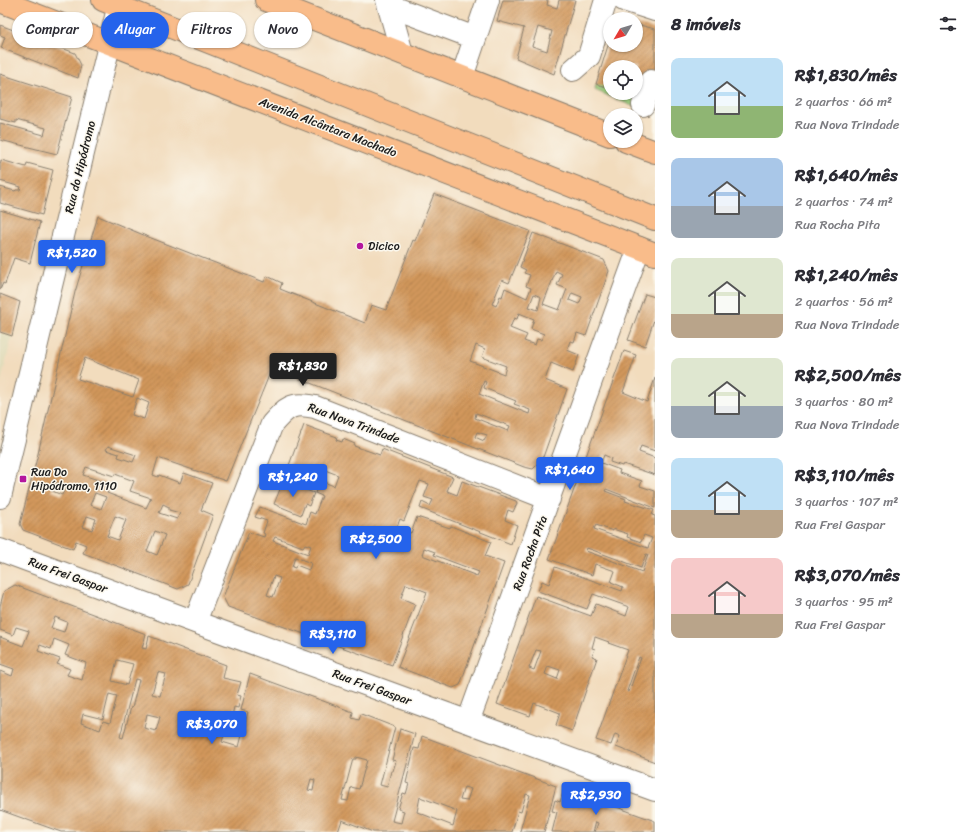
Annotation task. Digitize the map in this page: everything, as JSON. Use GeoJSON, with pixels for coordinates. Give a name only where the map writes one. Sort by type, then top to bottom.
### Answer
{"type":"FeatureCollection","features":[{"type":"Feature","properties":{"kind":"main road"},"geometry":{"type":"LineString","coordinates":[[266,0],[402,52],[603,132]]}},
{"type":"Feature","properties":{"kind":"main road","name":"Avenida Alcântara Machado"},"geometry":{"type":"LineString","coordinates":[[0,1],[101,39]]}},
{"type":"Feature","properties":{"kind":"main road"},"geometry":{"type":"LineString","coordinates":[[114,2],[655,219]]}},
{"type":"Feature","properties":{"kind":"main road","name":"Avenida Alcântara Machado"},"geometry":{"type":"LineString","coordinates":[[124,48],[647,251]]}},
{"type":"Feature","properties":{"kind":"main road"},"geometry":{"type":"LineString","coordinates":[[643,147],[655,152]]}},
{"type":"Feature","properties":{"kind":"street"},"geometry":{"type":"LineString","coordinates":[[462,77],[488,0]]}},
{"type":"Feature","properties":{"kind":"street"},"geometry":{"type":"LineString","coordinates":[[573,70],[589,56],[606,0]]}},
{"type":"Feature","properties":{"kind":"street"},"geometry":{"type":"LineString","coordinates":[[624,0],[655,10]]}},
{"type":"Feature","properties":{"kind":"street","name":"Rua do Hipódromo"},"geometry":{"type":"LineString","coordinates":[[113,12],[114,2]]}},
{"type":"Feature","properties":{"kind":"street"},"geometry":{"type":"LineString","coordinates":[[388,3],[402,52]]}},
{"type":"Feature","properties":{"kind":"street"},"geometry":{"type":"LineString","coordinates":[[388,3],[475,38]]}},
{"type":"Feature","properties":{"kind":"street","name":"Rua do Hipódromo"},"geometry":{"type":"LineString","coordinates":[[0,496],[110,48]]}},
{"type":"Feature","properties":{"kind":"street"},"geometry":{"type":"LineString","coordinates":[[643,105],[652,81]]}},
{"type":"Feature","properties":{"kind":"street","name":"Rua Rocha Pita"},"geometry":{"type":"LineString","coordinates":[[468,722],[549,499],[647,251]]}},
{"type":"Feature","properties":{"kind":"street","name":"Rua Nova Trindade"},"geometry":{"type":"LineString","coordinates":[[195,622],[272,424],[282,413],[290,408],[302,404],[315,407],[549,499]]}},
{"type":"Feature","properties":{"kind":"street","name":"Rua Frei Gaspar"},"geometry":{"type":"LineString","coordinates":[[0,550],[655,790]]}},
{"type":"Feature","properties":{"kind":"shaded area"},"geometry":{"type":"Polygon","coordinates":[[[0,332],[12,336],[0,386],[0,332]]]}},
{"type":"Feature","properties":{"kind":"green space"},"geometry":{"type":"Polygon","coordinates":[[[596,84],[603,86],[603,93],[595,90],[596,84]]]}},
{"type":"Feature","properties":{"kind":"green space"},"geometry":{"type":"Polygon","coordinates":[[[619,100],[637,100],[635,107],[619,100]]]}},
{"type":"Feature","properties":{"kind":"building"},"geometry":{"type":"Polygon","coordinates":[[[503,0],[548,0],[547,5],[557,8],[559,0],[575,0],[554,74],[516,58],[524,28],[497,21],[503,0]],[[538,27],[532,46],[547,51],[552,31],[538,27]]]}},
{"type":"Feature","properties":{"kind":"building"},"geometry":{"type":"Polygon","coordinates":[[[0,25],[12,29],[12,48],[62,48],[75,53],[81,65],[78,78],[1,48],[5,37],[0,35],[0,25]]]}},
{"type":"Feature","properties":{"kind":"building"},"geometry":{"type":"Polygon","coordinates":[[[643,26],[655,29],[655,78],[643,91],[643,60],[603,60],[606,52],[643,52],[643,26]]]}},
{"type":"Feature","properties":{"kind":"building"},"geometry":{"type":"Polygon","coordinates":[[[603,62],[603,86],[596,84],[603,62]]]}},
{"type":"Feature","properties":{"kind":"building"},"geometry":{"type":"Polygon","coordinates":[[[0,74],[72,97],[57,154],[0,140],[0,123],[44,135],[46,128],[16,120],[16,123],[0,119],[0,74]]]}},
{"type":"Feature","properties":{"kind":"building"},"geometry":{"type":"Polygon","coordinates":[[[1,160],[26,167],[27,163],[53,170],[42,215],[0,203],[0,187],[15,191],[20,190],[21,187],[0,181],[1,160]]]}},
{"type":"Feature","properties":{"kind":"building"},"geometry":{"type":"Polygon","coordinates":[[[434,194],[530,231],[509,283],[502,280],[492,304],[496,306],[500,296],[502,297],[505,288],[527,298],[531,288],[526,286],[530,275],[524,273],[526,270],[520,267],[533,233],[604,260],[609,271],[586,336],[577,333],[574,342],[570,341],[567,350],[579,355],[573,372],[551,363],[545,380],[567,389],[542,460],[533,469],[524,467],[272,368],[226,481],[158,458],[153,475],[158,477],[159,475],[180,483],[184,473],[212,483],[201,510],[213,515],[188,584],[178,589],[83,553],[86,545],[76,541],[73,549],[23,530],[20,524],[37,458],[75,292],[98,216],[264,282],[267,276],[282,283],[280,289],[365,323],[371,305],[386,310],[413,240],[415,241],[434,194]],[[556,271],[543,304],[559,310],[567,289],[557,285],[562,274],[556,271]],[[572,293],[569,300],[579,304],[582,297],[572,293]],[[534,294],[529,307],[538,310],[541,297],[534,294]],[[519,313],[517,319],[514,318],[510,328],[527,335],[524,341],[535,345],[537,339],[541,340],[544,334],[531,329],[534,319],[519,313]],[[476,345],[470,361],[504,374],[506,366],[482,357],[485,349],[476,345]],[[85,358],[78,379],[133,397],[139,380],[85,358]],[[484,381],[479,394],[529,414],[530,410],[514,404],[516,401],[484,388],[486,382],[484,381]],[[137,398],[132,415],[144,419],[149,403],[137,398]],[[476,413],[475,418],[508,431],[510,426],[476,413]],[[477,432],[475,437],[484,441],[487,435],[477,432]],[[108,446],[106,450],[119,454],[118,457],[133,462],[136,455],[108,446]],[[86,467],[83,475],[110,484],[107,493],[146,508],[151,498],[130,491],[134,481],[115,474],[114,476],[86,467]],[[56,482],[52,491],[62,495],[66,486],[56,482]],[[95,493],[90,505],[101,509],[106,497],[95,493]],[[163,504],[159,513],[177,519],[180,513],[169,510],[169,507],[163,504]],[[87,516],[83,527],[92,530],[96,519],[87,516]],[[115,516],[107,536],[118,540],[126,520],[115,516]],[[155,531],[147,551],[157,555],[165,535],[155,531]]]}},
{"type":"Feature","properties":{"kind":"building"},"geometry":{"type":"Polygon","coordinates":[[[0,210],[40,222],[30,263],[14,258],[5,284],[3,283],[0,290],[0,210]]]}},
{"type":"Feature","properties":{"kind":"building"},"geometry":{"type":"Polygon","coordinates":[[[0,294],[20,302],[12,336],[0,332],[0,294]]]}},
{"type":"Feature","properties":{"kind":"building"},"geometry":{"type":"Polygon","coordinates":[[[645,294],[655,297],[655,317],[645,346],[628,340],[645,294]]]}},
{"type":"Feature","properties":{"kind":"building"},"geometry":{"type":"Polygon","coordinates":[[[624,351],[636,355],[623,392],[647,402],[655,378],[655,451],[641,446],[639,452],[655,458],[655,475],[623,464],[622,466],[610,462],[611,458],[604,455],[601,463],[620,470],[619,473],[642,481],[640,486],[655,491],[655,508],[606,489],[605,491],[626,499],[625,501],[654,510],[652,515],[655,516],[655,762],[616,747],[620,736],[615,734],[611,745],[596,740],[628,650],[608,643],[609,642],[595,637],[592,648],[595,649],[592,656],[597,658],[572,731],[556,725],[560,713],[534,703],[530,716],[497,704],[536,596],[591,616],[596,604],[626,616],[629,607],[593,594],[587,609],[538,591],[542,581],[549,584],[555,567],[622,591],[623,587],[611,582],[615,571],[595,564],[592,575],[549,559],[624,351]],[[596,525],[594,529],[648,548],[652,538],[644,535],[641,542],[627,537],[628,534],[613,529],[613,531],[596,525]],[[587,548],[586,551],[642,572],[648,555],[646,554],[641,568],[587,548]],[[536,650],[529,668],[534,670],[541,651],[536,650]],[[639,657],[627,691],[629,692],[641,658],[639,657]],[[548,666],[545,674],[557,679],[560,670],[548,666]]]}},
{"type":"Feature","properties":{"kind":"building"},"geometry":{"type":"Polygon","coordinates":[[[304,425],[337,437],[336,440],[342,442],[343,439],[355,444],[354,446],[380,455],[382,449],[453,477],[447,491],[457,495],[462,481],[516,501],[517,503],[513,512],[508,510],[505,520],[517,525],[511,544],[420,508],[422,502],[430,506],[433,500],[424,497],[429,484],[420,481],[404,521],[400,519],[397,527],[411,533],[417,517],[450,528],[451,526],[491,542],[485,556],[504,563],[460,685],[453,688],[398,667],[427,592],[406,584],[401,598],[415,604],[392,665],[228,607],[223,597],[249,532],[264,537],[265,534],[263,533],[267,521],[255,517],[260,507],[306,524],[310,512],[315,514],[322,496],[315,493],[317,488],[285,476],[304,425]],[[325,470],[321,481],[334,486],[338,475],[325,470]],[[275,537],[273,541],[308,554],[311,546],[305,544],[303,547],[275,537]],[[424,548],[422,555],[477,576],[479,572],[434,555],[435,552],[424,548]],[[295,557],[292,567],[295,568],[296,565],[309,570],[311,563],[295,557]],[[274,576],[267,595],[273,597],[280,578],[274,576]]]}},
{"type":"Feature","properties":{"kind":"building"},"geometry":{"type":"Polygon","coordinates":[[[283,482],[314,493],[309,506],[305,504],[301,515],[274,504],[283,482]]]}},
{"type":"Feature","properties":{"kind":"building"},"geometry":{"type":"Polygon","coordinates":[[[15,585],[146,634],[142,648],[146,649],[149,636],[226,665],[223,678],[241,682],[237,695],[241,696],[238,708],[234,707],[230,725],[227,724],[222,742],[239,747],[248,712],[241,710],[250,674],[353,712],[352,718],[359,720],[361,714],[395,727],[380,785],[387,787],[391,771],[393,771],[396,761],[392,760],[400,729],[415,734],[392,821],[401,823],[404,811],[398,809],[403,793],[406,794],[409,784],[406,783],[414,748],[419,749],[422,736],[556,786],[544,832],[520,831],[530,795],[526,794],[521,812],[518,811],[512,832],[373,832],[342,820],[338,832],[61,832],[0,810],[0,671],[12,676],[14,669],[0,664],[0,637],[23,646],[29,631],[16,627],[13,635],[0,630],[0,606],[4,591],[15,585]],[[55,617],[51,628],[64,632],[67,622],[55,617]],[[54,639],[51,649],[40,645],[38,651],[60,659],[57,664],[70,669],[67,675],[82,680],[86,663],[65,655],[69,645],[54,639]],[[117,660],[112,681],[127,685],[133,664],[117,660]],[[158,672],[152,694],[160,696],[166,674],[158,672]],[[135,679],[120,737],[123,738],[139,680],[135,679]],[[109,694],[103,719],[83,714],[81,723],[100,730],[103,721],[110,723],[117,696],[109,694]],[[147,714],[144,728],[156,731],[160,717],[147,714]],[[195,718],[193,726],[204,729],[205,725],[211,726],[212,722],[195,718]],[[356,757],[356,759],[353,759],[342,800],[348,801],[351,787],[359,789],[367,760],[356,757]],[[311,779],[308,790],[313,791],[315,780],[311,779]],[[464,787],[460,800],[467,801],[471,789],[464,787]],[[420,797],[417,812],[453,826],[457,811],[420,797]]]}},
{"type":"Feature","properties":{"kind":"building"},"geometry":{"type":"Polygon","coordinates":[[[564,788],[655,821],[655,832],[595,832],[598,823],[596,822],[593,832],[552,832],[557,812],[552,811],[555,800],[560,802],[564,788]]]}},
{"type":"Feature","properties":{"kind":"place","name":"Dicico"},"geometry":{"type":"Point","coordinates":[360,246]}},
{"type":"Feature","properties":{"kind":"place","name":"Rua Do Hipódromo, 1110"},"geometry":{"type":"Point","coordinates":[23,479]}}]}
